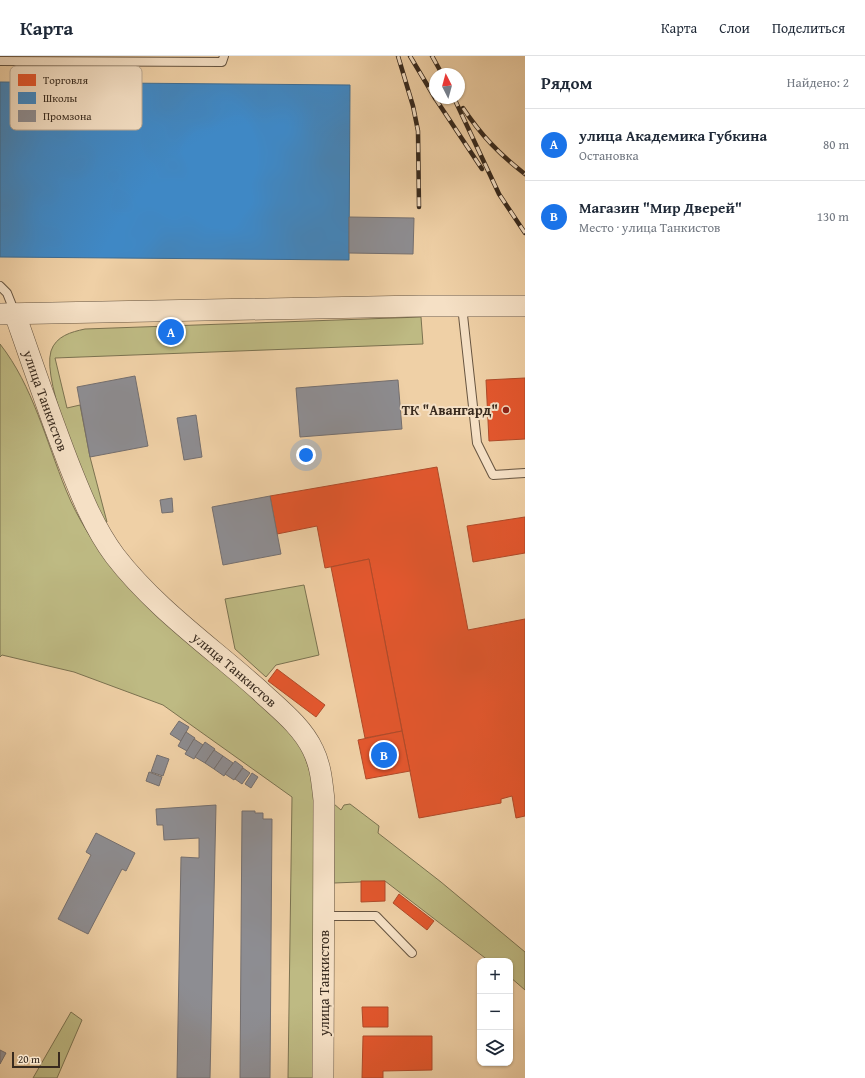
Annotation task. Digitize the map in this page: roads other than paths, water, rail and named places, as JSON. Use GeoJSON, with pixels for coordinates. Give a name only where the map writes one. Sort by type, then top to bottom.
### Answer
{"type":"FeatureCollection","features":[{"type":"Feature","properties":{"kind":"street"},"geometry":{"type":"LineString","coordinates":[[8,314],[462,305],[525,306]]}},
{"type":"Feature","properties":{"kind":"street","name":"улица Танкистов"},"geometry":{"type":"LineString","coordinates":[[8,314],[80,494],[102,536],[115,556],[151,596],[278,707],[298,727],[314,751],[319,766],[324,800],[323,1078]]}},
{"type":"Feature","properties":{"kind":"lane"},"geometry":{"type":"LineString","coordinates":[[0,61],[69,59],[222,62],[224,56]]}},
{"type":"Feature","properties":{"kind":"lane"},"geometry":{"type":"LineString","coordinates":[[0,286],[7,293],[8,314]]}},
{"type":"Feature","properties":{"kind":"lane"},"geometry":{"type":"LineString","coordinates":[[462,305],[477,443],[493,475],[525,473]]}},
{"type":"Feature","properties":{"kind":"lane"},"geometry":{"type":"LineString","coordinates":[[324,916],[376,916],[412,952]]}},
{"type":"Feature","properties":{"kind":"railway"},"geometry":{"type":"LineString","coordinates":[[398,56],[413,106],[418,131],[419,207]]}},
{"type":"Feature","properties":{"kind":"railway"},"geometry":{"type":"LineString","coordinates":[[410,56],[429,88]]}},
{"type":"Feature","properties":{"kind":"railway"},"geometry":{"type":"LineString","coordinates":[[432,56],[439,68]]}},
{"type":"Feature","properties":{"kind":"railway"},"geometry":{"type":"LineString","coordinates":[[439,104],[482,169]]}},
{"type":"Feature","properties":{"kind":"railway"},"geometry":{"type":"LineString","coordinates":[[457,104],[499,194],[525,233]]}},
{"type":"Feature","properties":{"kind":"railway"},"geometry":{"type":"LineString","coordinates":[[463,108],[491,144],[525,174]]}},
{"type":"Feature","properties":{"kind":"place","name":"улица Академика Губкина"},"geometry":{"type":"Point","coordinates":[171,332]}},
{"type":"Feature","properties":{"kind":"place","name":"ТК \"Авангард\""},"geometry":{"type":"Point","coordinates":[506,410]}},
{"type":"Feature","properties":{"kind":"place","name":"Магазин \"Мир Дверей\""},"geometry":{"type":"Point","coordinates":[384,755]}}]}
